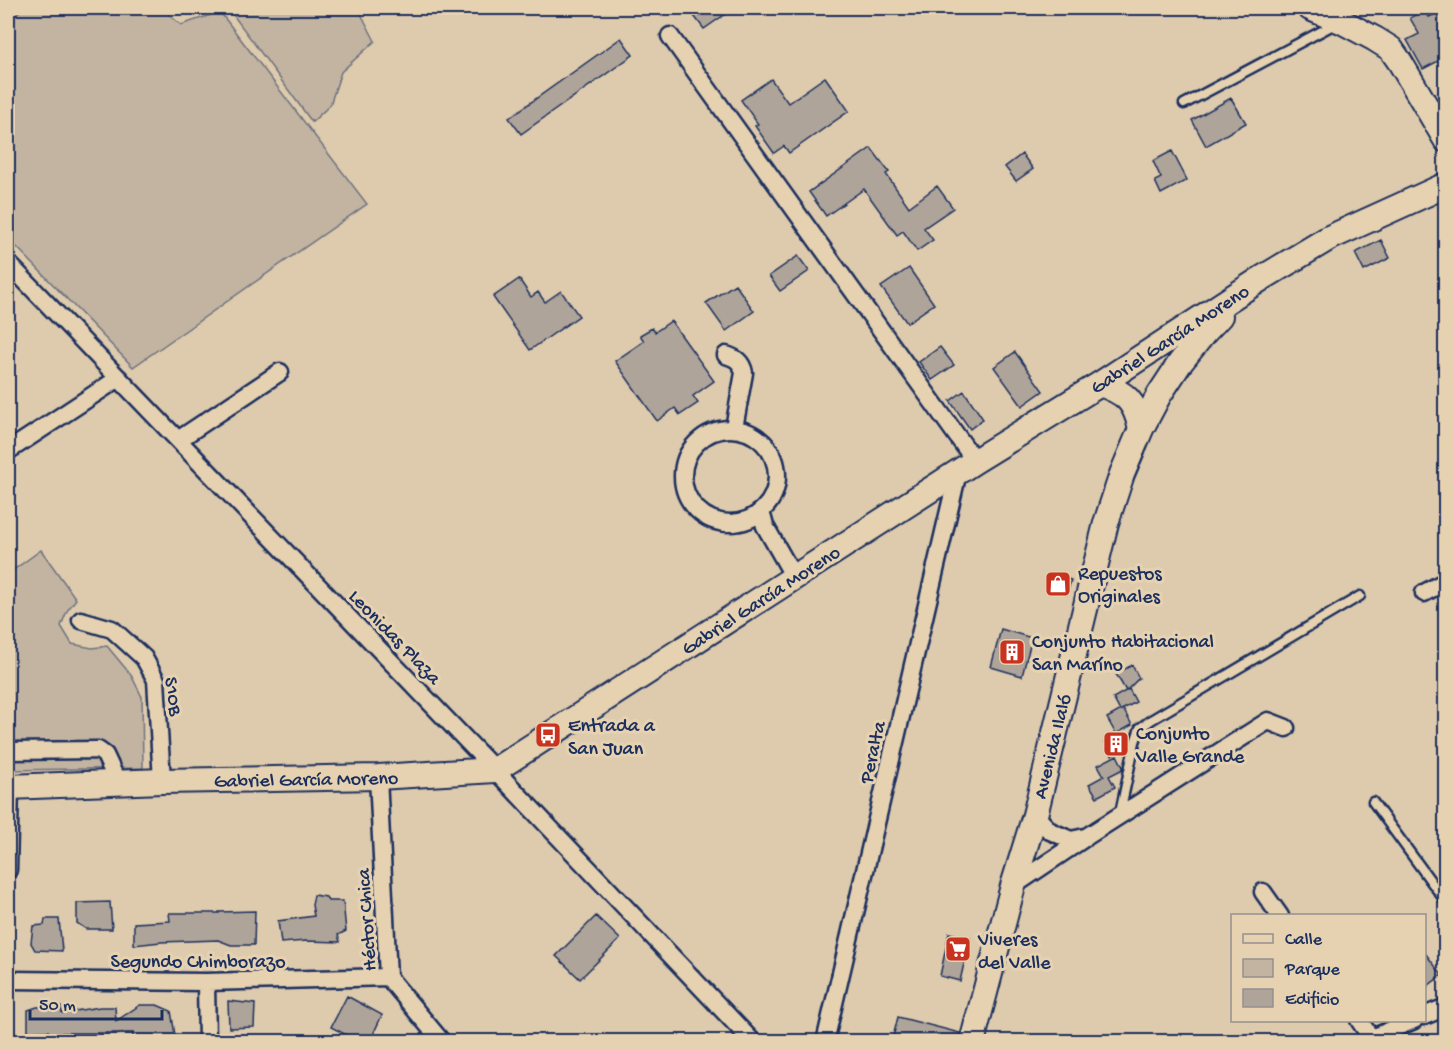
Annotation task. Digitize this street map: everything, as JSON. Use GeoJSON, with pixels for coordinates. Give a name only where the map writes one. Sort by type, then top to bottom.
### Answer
{"type":"FeatureCollection","features":[{"type":"Feature","properties":{"kind":"street"},"geometry":{"type":"LineString","coordinates":[[1310,8],[1341,21],[1391,49],[1446,140]]}},
{"type":"Feature","properties":{"kind":"street"},"geometry":{"type":"LineString","coordinates":[[670,36],[966,466]]}},
{"type":"Feature","properties":{"kind":"street","name":"Gabriel García Moreno"},"geometry":{"type":"LineString","coordinates":[[9,787],[162,781],[378,777],[495,770],[1259,280],[1329,238],[1446,185]]}},
{"type":"Feature","properties":{"kind":"street","name":"Leonidas Plaza"},"geometry":{"type":"LineString","coordinates":[[8,263],[753,1041]]}},
{"type":"Feature","properties":{"kind":"street","name":"Avenida Ilaló"},"geometry":{"type":"LineString","coordinates":[[972,1041],[1013,886],[1035,815],[1106,523],[1122,474],[1141,429],[1159,395],[1180,363],[1230,305],[1259,280]]}},
{"type":"Feature","properties":{"kind":"street"},"geometry":{"type":"LineString","coordinates":[[726,355],[739,360],[744,373],[734,428]]}},
{"type":"Feature","properties":{"kind":"street"},"geometry":{"type":"LineString","coordinates":[[178,440],[280,372]]}},
{"type":"Feature","properties":{"kind":"street"},"geometry":{"type":"LineString","coordinates":[[8,451],[119,378]]}},
{"type":"Feature","properties":{"kind":"street"},"geometry":{"type":"LineString","coordinates":[[1100,384],[1116,389],[1128,399],[1137,413],[1141,429]]}},
{"type":"Feature","properties":{"kind":"street"},"geometry":{"type":"LineString","coordinates":[[734,428],[748,432],[771,451],[777,466],[777,483],[772,499],[761,512],[747,520],[730,524],[713,520],[698,512],[688,498],[683,482],[683,465],[690,449],[702,437],[717,430],[734,428]]}},
{"type":"Feature","properties":{"kind":"street","name":"Peralta"},"geometry":{"type":"LineString","coordinates":[[825,1041],[966,466]]}},
{"type":"Feature","properties":{"kind":"street"},"geometry":{"type":"LineString","coordinates":[[761,512],[765,525],[794,578]]}},
{"type":"Feature","properties":{"kind":"street"},"geometry":{"type":"LineString","coordinates":[[1424,593],[1446,581]]}},
{"type":"Feature","properties":{"kind":"street","name":"S10B"},"geometry":{"type":"LineString","coordinates":[[81,620],[112,629],[144,658],[156,680],[162,781]]}},
{"type":"Feature","properties":{"kind":"street"},"geometry":{"type":"LineString","coordinates":[[1013,886],[1268,721],[1286,728]]}},
{"type":"Feature","properties":{"kind":"street"},"geometry":{"type":"LineString","coordinates":[[8,751],[98,750],[105,755],[118,783]]}},
{"type":"Feature","properties":{"kind":"street","name":"Héctor Chica"},"geometry":{"type":"LineString","coordinates":[[378,777],[388,977],[442,1041]]}},
{"type":"Feature","properties":{"kind":"street"},"geometry":{"type":"LineString","coordinates":[[8,870],[9,787]]}},
{"type":"Feature","properties":{"kind":"street"},"geometry":{"type":"LineString","coordinates":[[1035,815],[1050,831],[1071,840],[1086,837]]}},
{"type":"Feature","properties":{"kind":"street"},"geometry":{"type":"LineString","coordinates":[[1263,892],[1279,914]]}},
{"type":"Feature","properties":{"kind":"street","name":"Segundo Chimborazo"},"geometry":{"type":"LineString","coordinates":[[8,980],[206,982],[388,977]]}},
{"type":"Feature","properties":{"kind":"street"},"geometry":{"type":"LineString","coordinates":[[206,982],[207,1041]]}},
{"type":"Feature","properties":{"kind":"street"},"geometry":{"type":"LineString","coordinates":[[1426,1016],[1446,1007]]}},
{"type":"Feature","properties":{"kind":"street"},"geometry":{"type":"LineString","coordinates":[[1360,1022],[1367,1040],[1409,1022]]}},
{"type":"Feature","properties":{"kind":"lane"},"geometry":{"type":"LineString","coordinates":[[1184,104],[1341,21]]}},
{"type":"Feature","properties":{"kind":"lane"},"geometry":{"type":"LineString","coordinates":[[1119,816],[1140,728],[1360,596]]}},
{"type":"Feature","properties":{"kind":"lane"},"geometry":{"type":"LineString","coordinates":[[1373,802],[1446,902]]}},
{"type":"Feature","properties":{"kind":"green space"},"geometry":{"type":"Polygon","coordinates":[[[22,8],[161,8],[181,25],[220,12],[367,204],[133,367],[8,238],[8,24],[22,8]]]}},
{"type":"Feature","properties":{"kind":"green space"},"geometry":{"type":"Polygon","coordinates":[[[228,8],[358,8],[375,41],[341,72],[330,105],[312,122],[228,8]]]}},
{"type":"Feature","properties":{"kind":"green space"},"geometry":{"type":"Polygon","coordinates":[[[41,550],[76,599],[67,611],[61,626],[72,644],[92,648],[107,646],[131,675],[142,697],[143,768],[8,770],[8,574],[41,550]]]}},
{"type":"Feature","properties":{"kind":"building"},"geometry":{"type":"Polygon","coordinates":[[[688,8],[734,8],[704,29],[688,8]]]}},
{"type":"Feature","properties":{"kind":"building"},"geometry":{"type":"Polygon","coordinates":[[[1446,9],[1446,57],[1423,69],[1407,40],[1419,34],[1410,18],[1425,10],[1429,17],[1446,9]]]}},
{"type":"Feature","properties":{"kind":"building"},"geometry":{"type":"Polygon","coordinates":[[[621,38],[633,55],[521,134],[509,118],[621,38]]]}},
{"type":"Feature","properties":{"kind":"building"},"geometry":{"type":"Polygon","coordinates":[[[825,77],[849,111],[789,153],[784,146],[774,153],[755,126],[758,124],[741,100],[771,79],[788,103],[825,77]]]}},
{"type":"Feature","properties":{"kind":"building"},"geometry":{"type":"Polygon","coordinates":[[[1231,98],[1246,123],[1206,146],[1192,120],[1231,98]]]}},
{"type":"Feature","properties":{"kind":"building"},"geometry":{"type":"Polygon","coordinates":[[[871,148],[889,172],[886,174],[909,207],[937,186],[953,208],[924,228],[933,240],[917,251],[903,231],[897,235],[864,189],[826,216],[809,192],[871,148]]]}},
{"type":"Feature","properties":{"kind":"building"},"geometry":{"type":"Polygon","coordinates":[[[1172,151],[1187,180],[1161,194],[1155,181],[1161,178],[1153,161],[1172,151]]]}},
{"type":"Feature","properties":{"kind":"building"},"geometry":{"type":"Polygon","coordinates":[[[1022,154],[1033,169],[1016,181],[1005,167],[1022,154]]]}},
{"type":"Feature","properties":{"kind":"building"},"geometry":{"type":"Polygon","coordinates":[[[1381,240],[1390,258],[1364,271],[1355,253],[1381,240]]]}},
{"type":"Feature","properties":{"kind":"building"},"geometry":{"type":"Polygon","coordinates":[[[798,256],[809,271],[780,291],[769,276],[798,256]]]}},
{"type":"Feature","properties":{"kind":"building"},"geometry":{"type":"Polygon","coordinates":[[[909,268],[934,304],[907,323],[881,287],[909,268]]]}},
{"type":"Feature","properties":{"kind":"building"},"geometry":{"type":"Polygon","coordinates":[[[519,279],[531,297],[538,292],[545,302],[561,291],[579,316],[530,350],[493,297],[519,279]]]}},
{"type":"Feature","properties":{"kind":"building"},"geometry":{"type":"Polygon","coordinates":[[[735,284],[754,311],[726,331],[706,303],[735,284]]]}},
{"type":"Feature","properties":{"kind":"building"},"geometry":{"type":"Polygon","coordinates":[[[671,321],[714,381],[693,396],[698,403],[680,415],[675,408],[657,421],[615,361],[644,341],[640,335],[652,328],[655,332],[671,321]]]}},
{"type":"Feature","properties":{"kind":"building"},"geometry":{"type":"Polygon","coordinates":[[[940,347],[954,365],[932,380],[919,362],[940,347]]]}},
{"type":"Feature","properties":{"kind":"building"},"geometry":{"type":"Polygon","coordinates":[[[1015,352],[1043,391],[1022,406],[994,367],[1015,352]]]}},
{"type":"Feature","properties":{"kind":"building"},"geometry":{"type":"Polygon","coordinates":[[[964,391],[983,419],[970,429],[950,401],[964,391]]]}},
{"type":"Feature","properties":{"kind":"building","name":"Repuestos Originales"},"geometry":{"type":"Polygon","coordinates":[[[1050,574],[1071,580],[1067,594],[1046,588],[1050,574]]]}},
{"type":"Feature","properties":{"kind":"building","name":"Conjunto Habitacional San Maríno"},"geometry":{"type":"Polygon","coordinates":[[[1001,629],[1032,638],[1022,676],[991,667],[1001,629]]]}},
{"type":"Feature","properties":{"kind":"building"},"geometry":{"type":"Polygon","coordinates":[[[1132,665],[1139,678],[1126,691],[1116,674],[1132,665]]]}},
{"type":"Feature","properties":{"kind":"building"},"geometry":{"type":"Polygon","coordinates":[[[1129,689],[1136,702],[1120,711],[1113,698],[1129,689]]]}},
{"type":"Feature","properties":{"kind":"building"},"geometry":{"type":"Polygon","coordinates":[[[1123,709],[1132,725],[1116,734],[1107,718],[1123,709]]]}},
{"type":"Feature","properties":{"kind":"building"},"geometry":{"type":"Polygon","coordinates":[[[1120,733],[1127,747],[1112,755],[1105,742],[1120,733]]]}},
{"type":"Feature","properties":{"kind":"building"},"geometry":{"type":"Polygon","coordinates":[[[1117,755],[1123,769],[1109,776],[1115,787],[1097,797],[1089,784],[1104,776],[1098,765],[1117,755]]]}},
{"type":"Feature","properties":{"kind":"building"},"geometry":{"type":"Polygon","coordinates":[[[314,895],[326,897],[328,901],[343,901],[346,931],[338,935],[340,942],[281,943],[278,921],[314,916],[312,905],[314,895]]]}},
{"type":"Feature","properties":{"kind":"building"},"geometry":{"type":"Polygon","coordinates":[[[110,902],[112,929],[86,929],[77,923],[77,903],[110,902]]]}},
{"type":"Feature","properties":{"kind":"building"},"geometry":{"type":"Polygon","coordinates":[[[255,911],[254,945],[231,945],[218,940],[134,945],[134,923],[170,921],[169,913],[255,911]]]}},
{"type":"Feature","properties":{"kind":"building"},"geometry":{"type":"Polygon","coordinates":[[[596,916],[620,939],[580,979],[556,956],[596,916]]]}},
{"type":"Feature","properties":{"kind":"building"},"geometry":{"type":"Polygon","coordinates":[[[45,919],[59,919],[62,951],[35,950],[31,943],[33,926],[44,925],[45,919]]]}},
{"type":"Feature","properties":{"kind":"building"},"geometry":{"type":"Polygon","coordinates":[[[949,933],[970,938],[960,981],[940,976],[949,933]]]}},
{"type":"Feature","properties":{"kind":"building"},"geometry":{"type":"Polygon","coordinates":[[[1426,954],[1442,975],[1426,987],[1426,954]]]}},
{"type":"Feature","properties":{"kind":"building"},"geometry":{"type":"Polygon","coordinates":[[[347,996],[382,1015],[370,1041],[358,1041],[331,1027],[347,996]]]}},
{"type":"Feature","properties":{"kind":"building"},"geometry":{"type":"Polygon","coordinates":[[[228,1001],[255,1004],[254,1027],[229,1028],[228,1001]]]}},
{"type":"Feature","properties":{"kind":"building"},"geometry":{"type":"Polygon","coordinates":[[[140,1005],[157,1005],[171,1011],[176,1041],[132,1041],[133,1033],[62,1033],[63,1039],[48,1040],[48,1031],[28,1032],[28,1010],[37,1007],[61,1007],[62,1013],[115,1007],[116,1021],[140,1005]]]}},
{"type":"Feature","properties":{"kind":"building"},"geometry":{"type":"Polygon","coordinates":[[[898,1017],[960,1033],[958,1041],[892,1041],[898,1017]]]}},
{"type":"Feature","properties":{"kind":"place","name":"Repuestos Originales"},"geometry":{"type":"Point","coordinates":[1058,584]}},
{"type":"Feature","properties":{"kind":"place","name":"Conjunto Habitacional San Maríno"},"geometry":{"type":"Point","coordinates":[1012,652]}},
{"type":"Feature","properties":{"kind":"place","name":"Entrada a San Juan"},"geometry":{"type":"Point","coordinates":[548,735]}},
{"type":"Feature","properties":{"kind":"place","name":"Conjunto Valle Grande"},"geometry":{"type":"Point","coordinates":[1116,744]}},
{"type":"Feature","properties":{"kind":"place","name":"Viveres del Valle"},"geometry":{"type":"Point","coordinates":[958,949]}}]}
